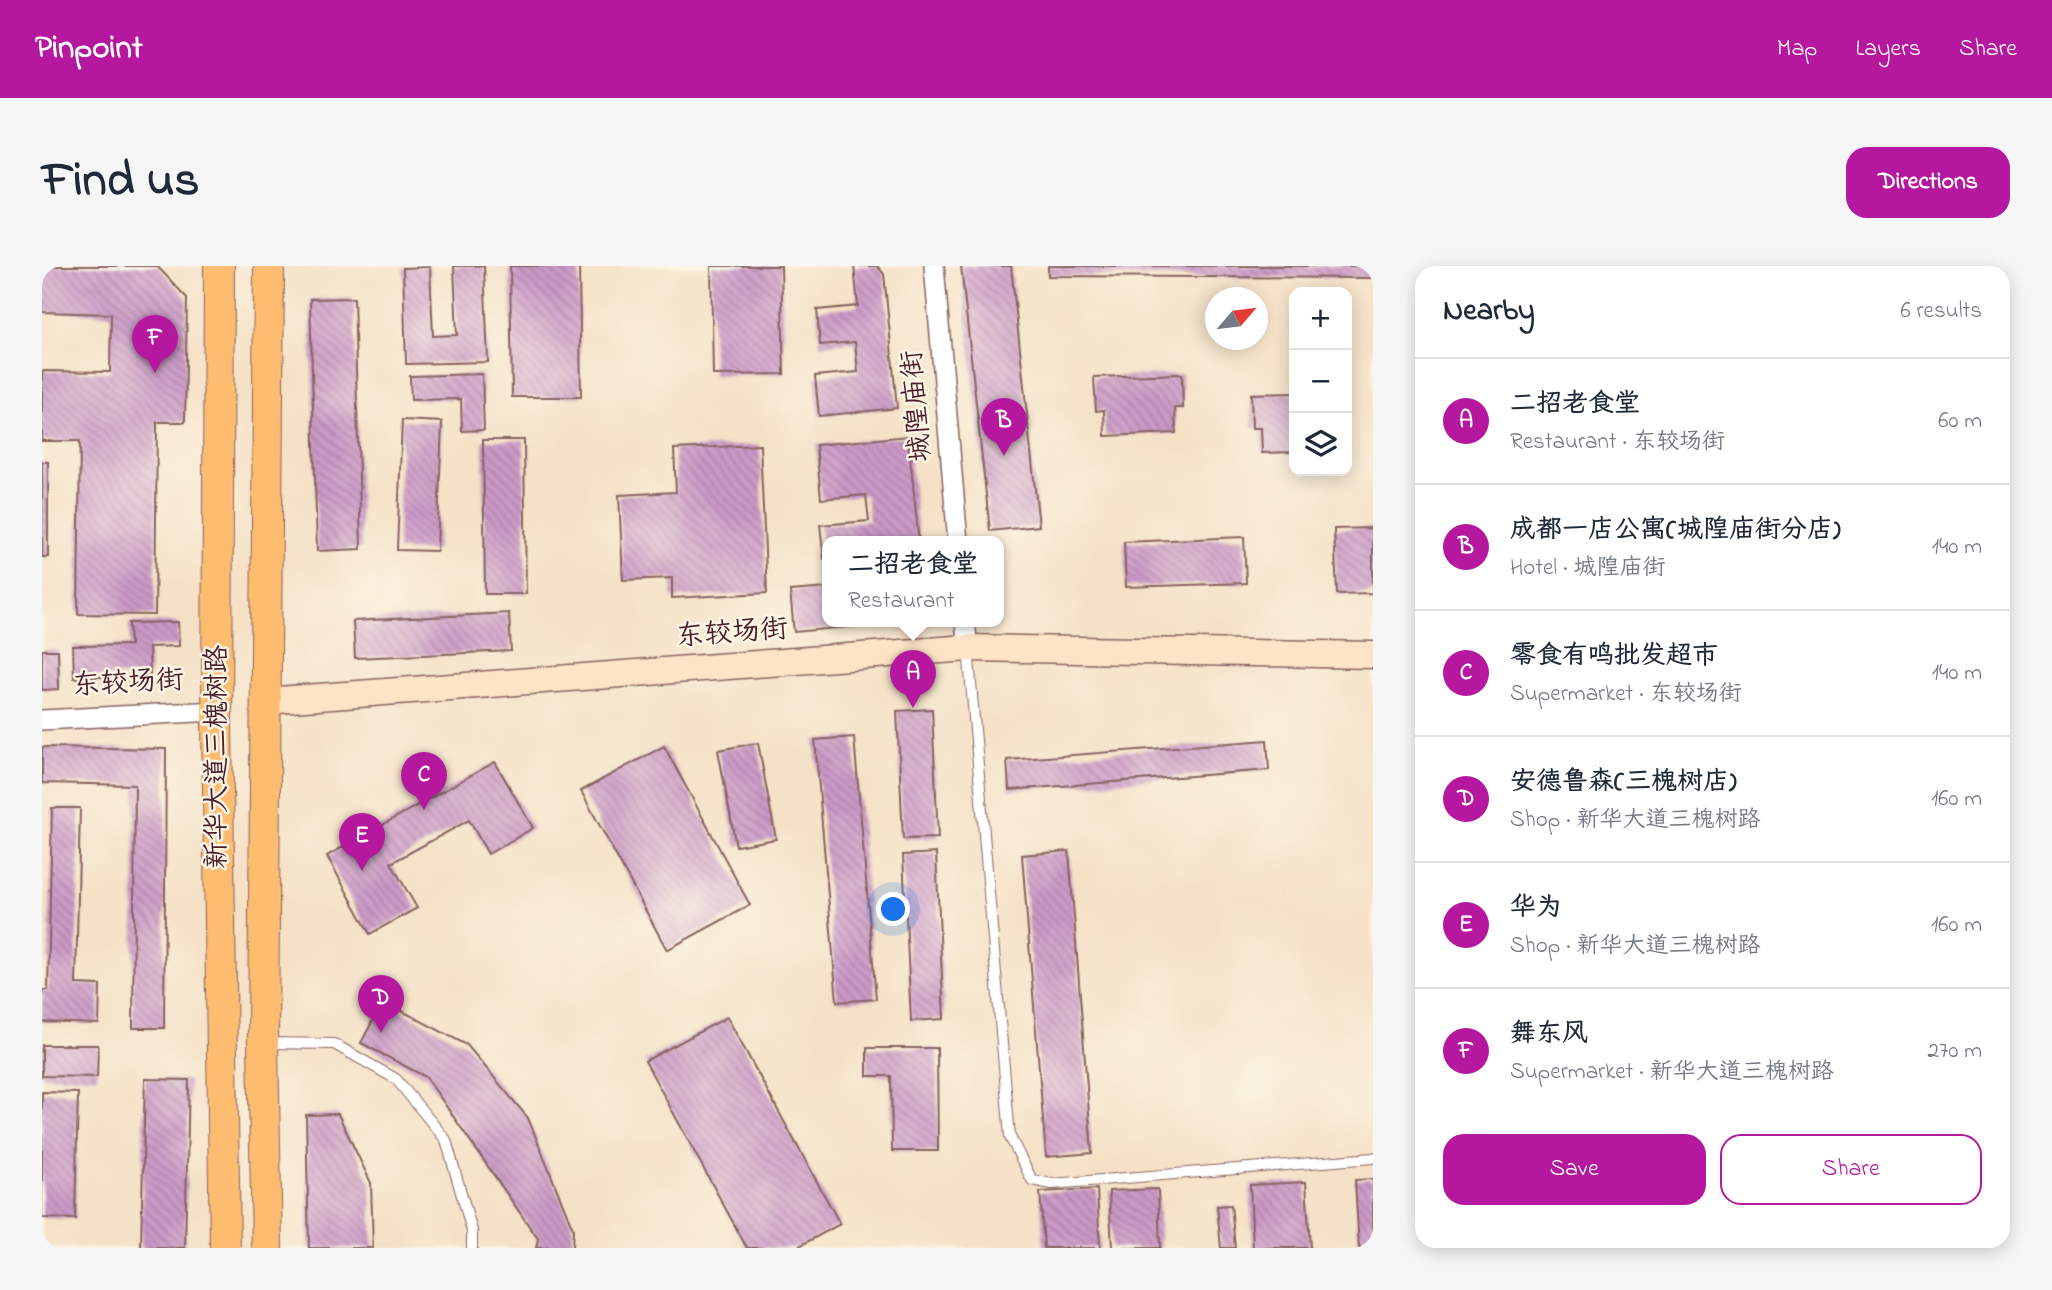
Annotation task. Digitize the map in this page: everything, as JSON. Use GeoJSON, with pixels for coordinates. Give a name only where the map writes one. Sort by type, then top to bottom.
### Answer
{"type":"FeatureCollection","features":[{"type":"Feature","properties":{"kind":"main road","name":"新华大道三槐树路"},"geometry":{"type":"LineString","coordinates":[[219,266],[217,711],[225,1248]]}},
{"type":"Feature","properties":{"kind":"main road","name":"新华大道三槐树路"},"geometry":{"type":"LineString","coordinates":[[267,1248],[263,1043],[269,266]]}},
{"type":"Feature","properties":{"kind":"street","name":"城隍庙街"},"geometry":{"type":"LineString","coordinates":[[934,266],[957,536]]}},
{"type":"Feature","properties":{"kind":"street","name":"东较场街"},"geometry":{"type":"LineString","coordinates":[[265,701],[967,635],[1373,655]]}},
{"type":"Feature","properties":{"kind":"street","name":"东较场街"},"geometry":{"type":"LineString","coordinates":[[42,720],[217,711]]}},
{"type":"Feature","properties":{"kind":"lane"},"geometry":{"type":"LineString","coordinates":[[967,635],[1010,1137],[1032,1181],[1052,1184],[1373,1158]]}},
{"type":"Feature","properties":{"kind":"lane"},"geometry":{"type":"LineString","coordinates":[[263,1043],[334,1044],[396,1079],[446,1140],[472,1231],[472,1248]]}},
{"type":"Feature","properties":{"kind":"building"},"geometry":{"type":"Polygon","coordinates":[[[42,266],[157,266],[187,298],[185,422],[157,422],[155,615],[78,614],[80,441],[42,441],[42,371],[110,372],[111,314],[42,312],[42,266]]]}},
{"type":"Feature","properties":{"kind":"building"},"geometry":{"type":"Polygon","coordinates":[[[454,266],[484,266],[488,362],[406,364],[403,268],[430,267],[433,336],[457,335],[454,266]]]}},
{"type":"Feature","properties":{"kind":"building"},"geometry":{"type":"Polygon","coordinates":[[[510,266],[579,266],[581,397],[512,397],[510,266]]]}},
{"type":"Feature","properties":{"kind":"building"},"geometry":{"type":"Polygon","coordinates":[[[711,266],[781,266],[784,374],[713,375],[711,266]]]}},
{"type":"Feature","properties":{"kind":"building"},"geometry":{"type":"Polygon","coordinates":[[[854,266],[877,266],[884,274],[897,408],[819,416],[815,376],[858,372],[855,342],[820,345],[817,310],[858,306],[854,266]]]}},
{"type":"Feature","properties":{"kind":"building"},"geometry":{"type":"Polygon","coordinates":[[[961,266],[1011,266],[1039,526],[990,531],[961,266]]]}},
{"type":"Feature","properties":{"kind":"building"},"geometry":{"type":"Polygon","coordinates":[[[1048,266],[1373,266],[1373,278],[1048,276],[1048,266]]]}},
{"type":"Feature","properties":{"kind":"building"},"geometry":{"type":"Polygon","coordinates":[[[354,298],[361,549],[317,551],[310,299],[354,298]]]}},
{"type":"Feature","properties":{"kind":"building"},"geometry":{"type":"Polygon","coordinates":[[[482,374],[484,430],[462,431],[461,399],[411,400],[410,376],[482,374]]]}},
{"type":"Feature","properties":{"kind":"building"},"geometry":{"type":"Polygon","coordinates":[[[1182,374],[1183,408],[1175,408],[1176,433],[1105,436],[1104,410],[1096,411],[1094,377],[1182,374]]]}},
{"type":"Feature","properties":{"kind":"building"},"geometry":{"type":"Polygon","coordinates":[[[1289,393],[1289,452],[1262,453],[1261,428],[1252,428],[1251,394],[1289,393]]]}},
{"type":"Feature","properties":{"kind":"building"},"geometry":{"type":"Polygon","coordinates":[[[402,420],[442,422],[437,551],[397,550],[402,420]]]}},
{"type":"Feature","properties":{"kind":"building"},"geometry":{"type":"Polygon","coordinates":[[[908,436],[918,536],[822,536],[822,542],[820,525],[869,521],[866,495],[821,499],[816,445],[908,436]]]}},
{"type":"Feature","properties":{"kind":"building"},"geometry":{"type":"Polygon","coordinates":[[[483,440],[524,440],[526,594],[485,594],[483,440]]]}},
{"type":"Feature","properties":{"kind":"building"},"geometry":{"type":"Polygon","coordinates":[[[760,445],[767,593],[672,598],[672,578],[623,580],[619,495],[676,492],[674,449],[760,445]]]}},
{"type":"Feature","properties":{"kind":"building"},"geometry":{"type":"Polygon","coordinates":[[[42,462],[48,462],[48,557],[42,557],[42,462]]]}},
{"type":"Feature","properties":{"kind":"building"},"geometry":{"type":"Polygon","coordinates":[[[1373,528],[1373,593],[1337,594],[1334,529],[1373,528]]]}},
{"type":"Feature","properties":{"kind":"building"},"geometry":{"type":"Polygon","coordinates":[[[1244,537],[1246,583],[1126,587],[1124,542],[1244,537]]]}},
{"type":"Feature","properties":{"kind":"building"},"geometry":{"type":"Polygon","coordinates":[[[822,588],[822,627],[848,627],[794,632],[790,591],[822,588]]]}},
{"type":"Feature","properties":{"kind":"building"},"geometry":{"type":"Polygon","coordinates":[[[509,613],[511,651],[355,658],[353,621],[509,613]]]}},
{"type":"Feature","properties":{"kind":"building"},"geometry":{"type":"Polygon","coordinates":[[[178,622],[179,646],[149,647],[150,675],[74,678],[73,646],[130,645],[129,623],[178,622]]]}},
{"type":"Feature","properties":{"kind":"building"},"geometry":{"type":"Polygon","coordinates":[[[42,650],[58,650],[59,689],[42,690],[42,650]]]}},
{"type":"Feature","properties":{"kind":"building"},"geometry":{"type":"Polygon","coordinates":[[[932,709],[938,838],[903,839],[897,711],[932,709]]]}},
{"type":"Feature","properties":{"kind":"building"},"geometry":{"type":"Polygon","coordinates":[[[854,737],[876,999],[837,1002],[815,740],[854,737]]]}},
{"type":"Feature","properties":{"kind":"building"},"geometry":{"type":"Polygon","coordinates":[[[1267,740],[1269,770],[1009,790],[1007,760],[1267,740]]]}},
{"type":"Feature","properties":{"kind":"building"},"geometry":{"type":"Polygon","coordinates":[[[758,743],[776,839],[736,846],[718,750],[758,743]]]}},
{"type":"Feature","properties":{"kind":"building"},"geometry":{"type":"Polygon","coordinates":[[[664,746],[750,905],[667,950],[581,791],[664,746]]]}},
{"type":"Feature","properties":{"kind":"building"},"geometry":{"type":"Polygon","coordinates":[[[42,747],[166,749],[164,1028],[133,1028],[135,785],[42,783],[42,747]]]}},
{"type":"Feature","properties":{"kind":"building"},"geometry":{"type":"Polygon","coordinates":[[[495,762],[533,828],[488,854],[469,820],[391,863],[417,908],[370,934],[327,856],[495,762]]]}},
{"type":"Feature","properties":{"kind":"building"},"geometry":{"type":"Polygon","coordinates":[[[52,808],[80,808],[76,984],[100,985],[99,1024],[42,1022],[42,990],[48,990],[52,808]]]}},
{"type":"Feature","properties":{"kind":"building"},"geometry":{"type":"Polygon","coordinates":[[[1069,851],[1092,1153],[1046,1157],[1022,855],[1069,851]]]}},
{"type":"Feature","properties":{"kind":"building"},"geometry":{"type":"Polygon","coordinates":[[[936,853],[944,1019],[911,1021],[903,855],[936,853]]]}},
{"type":"Feature","properties":{"kind":"building"},"geometry":{"type":"Polygon","coordinates":[[[383,1001],[467,1045],[528,1118],[573,1229],[572,1248],[536,1248],[538,1239],[426,1077],[361,1043],[383,1001]]]}},
{"type":"Feature","properties":{"kind":"building"},"geometry":{"type":"Polygon","coordinates":[[[727,1017],[840,1224],[796,1248],[747,1248],[645,1061],[727,1017]]]}},
{"type":"Feature","properties":{"kind":"building"},"geometry":{"type":"Polygon","coordinates":[[[42,1045],[98,1045],[97,1077],[42,1076],[42,1045]]]}},
{"type":"Feature","properties":{"kind":"building"},"geometry":{"type":"Polygon","coordinates":[[[867,1048],[937,1048],[938,1151],[892,1151],[891,1076],[867,1076],[867,1048]]]}},
{"type":"Feature","properties":{"kind":"building"},"geometry":{"type":"Polygon","coordinates":[[[145,1079],[189,1080],[185,1248],[141,1248],[145,1079]]]}},
{"type":"Feature","properties":{"kind":"building"},"geometry":{"type":"Polygon","coordinates":[[[42,1092],[78,1093],[75,1219],[42,1218],[42,1092]]]}},
{"type":"Feature","properties":{"kind":"building"},"geometry":{"type":"Polygon","coordinates":[[[338,1114],[371,1183],[373,1248],[309,1248],[306,1115],[338,1114]]]}},
{"type":"Feature","properties":{"kind":"building"},"geometry":{"type":"Polygon","coordinates":[[[1373,1179],[1373,1248],[1359,1248],[1355,1180],[1373,1179]]]}},
{"type":"Feature","properties":{"kind":"building"},"geometry":{"type":"Polygon","coordinates":[[[1306,1182],[1310,1248],[1253,1248],[1250,1185],[1306,1182]]]}},
{"type":"Feature","properties":{"kind":"building"},"geometry":{"type":"Polygon","coordinates":[[[1097,1189],[1100,1248],[1044,1248],[1040,1192],[1097,1189]]]}},
{"type":"Feature","properties":{"kind":"building"},"geometry":{"type":"Polygon","coordinates":[[[1158,1189],[1160,1248],[1112,1248],[1109,1191],[1158,1189]]]}},
{"type":"Feature","properties":{"kind":"building"},"geometry":{"type":"Polygon","coordinates":[[[1231,1205],[1235,1248],[1221,1248],[1217,1206],[1231,1205]]]}},
{"type":"Feature","properties":{"kind":"place","name":"舞东风"},"geometry":{"type":"Point","coordinates":[155,373]}},
{"type":"Feature","properties":{"kind":"place","name":"成都一店公寓(城隍庙街分店)"},"geometry":{"type":"Point","coordinates":[1004,456]}},
{"type":"Feature","properties":{"kind":"place","name":"二招老食堂"},"geometry":{"type":"Point","coordinates":[913,708]}},
{"type":"Feature","properties":{"kind":"place","name":"零食有鸣批发超市"},"geometry":{"type":"Point","coordinates":[424,810]}},
{"type":"Feature","properties":{"kind":"place","name":"华为"},"geometry":{"type":"Point","coordinates":[362,871]}},
{"type":"Feature","properties":{"kind":"place","name":"安德鲁森(三槐树店)"},"geometry":{"type":"Point","coordinates":[381,1033]}}]}
